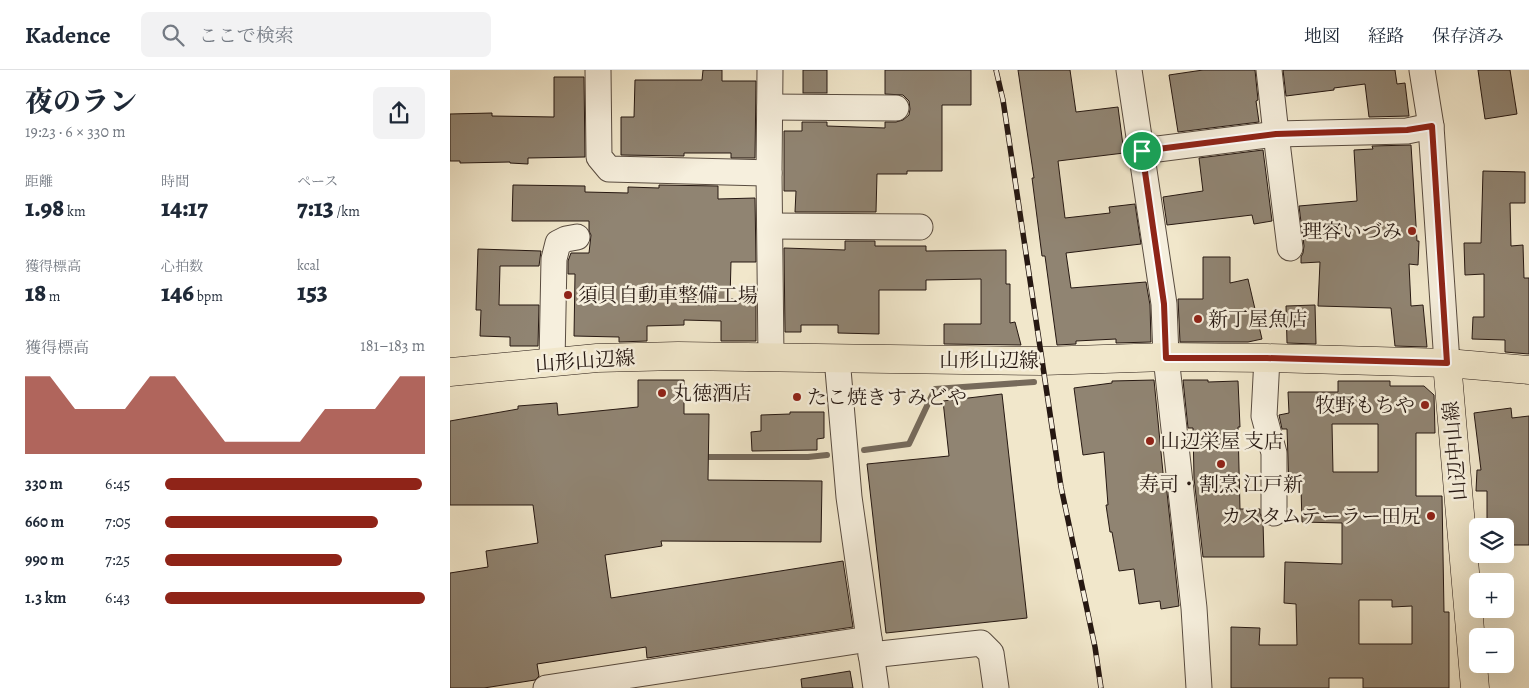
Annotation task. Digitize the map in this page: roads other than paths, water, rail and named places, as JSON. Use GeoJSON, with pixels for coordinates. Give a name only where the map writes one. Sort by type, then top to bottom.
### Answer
{"type":"FeatureCollection","features":[{"type":"Feature","properties":{"kind":"main road","name":"山形山辺線"},"geometry":{"type":"LineString","coordinates":[[450,372],[597,358],[651,356],[1042,361],[1267,358],[1447,363],[1529,370]]}},
{"type":"Feature","properties":{"kind":"main road","name":"山辺中山線"},"geometry":{"type":"LineString","coordinates":[[1447,363],[1475,688]]}},
{"type":"Feature","properties":{"kind":"street"},"geometry":{"type":"LineString","coordinates":[[598,70],[599,156],[609,169],[769,173]]}},
{"type":"Feature","properties":{"kind":"street"},"geometry":{"type":"LineString","coordinates":[[770,70],[771,357]]}},
{"type":"Feature","properties":{"kind":"street"},"geometry":{"type":"LineString","coordinates":[[1129,70],[1164,304],[1166,358],[1194,608],[1198,688]]}},
{"type":"Feature","properties":{"kind":"street"},"geometry":{"type":"LineString","coordinates":[[1269,70],[1290,248]]}},
{"type":"Feature","properties":{"kind":"street"},"geometry":{"type":"LineString","coordinates":[[1422,70],[1432,126],[1447,363]]}},
{"type":"Feature","properties":{"kind":"street"},"geometry":{"type":"LineString","coordinates":[[770,107],[896,108]]}},
{"type":"Feature","properties":{"kind":"street"},"geometry":{"type":"LineString","coordinates":[[1142,151],[1276,134],[1407,130],[1432,126]]}},
{"type":"Feature","properties":{"kind":"street"},"geometry":{"type":"LineString","coordinates":[[770,226],[920,227]]}},
{"type":"Feature","properties":{"kind":"street"},"geometry":{"type":"LineString","coordinates":[[552,362],[554,259],[558,243],[576,237]]}},
{"type":"Feature","properties":{"kind":"street"},"geometry":{"type":"LineString","coordinates":[[837,358],[849,498],[876,688]]}},
{"type":"Feature","properties":{"kind":"street"},"geometry":{"type":"LineString","coordinates":[[1267,358],[1264,416],[1274,453],[1274,512]]}},
{"type":"Feature","properties":{"kind":"street"},"geometry":{"type":"LineString","coordinates":[[546,688],[870,647],[981,643],[991,653],[996,688]]}},
{"type":"Feature","properties":{"kind":"waterway"},"geometry":{"type":"LineString","coordinates":[[864,450],[909,444],[935,389],[1034,382]]}},
{"type":"Feature","properties":{"kind":"waterway"},"geometry":{"type":"LineString","coordinates":[[701,457],[808,457],[827,455]]}},
{"type":"Feature","properties":{"kind":"railway"},"geometry":{"type":"LineString","coordinates":[[996,70],[1003,100],[1061,487],[1095,647],[1101,688]]}},
{"type":"Feature","properties":{"kind":"place","name":"理容いづみ"},"geometry":{"type":"Point","coordinates":[1412,231]}},
{"type":"Feature","properties":{"kind":"place","name":"須貝自動車整備工場"},"geometry":{"type":"Point","coordinates":[568,295]}},
{"type":"Feature","properties":{"kind":"place","name":"新丁屋魚店"},"geometry":{"type":"Point","coordinates":[1198,319]}},
{"type":"Feature","properties":{"kind":"place","name":"丸徳酒店"},"geometry":{"type":"Point","coordinates":[662,393]}},
{"type":"Feature","properties":{"kind":"place","name":"たこ焼きすみどや"},"geometry":{"type":"Point","coordinates":[797,397]}},
{"type":"Feature","properties":{"kind":"place","name":"牧野もちや"},"geometry":{"type":"Point","coordinates":[1425,405]}},
{"type":"Feature","properties":{"kind":"place","name":"山辺栄屋 支店"},"geometry":{"type":"Point","coordinates":[1150,441]}},
{"type":"Feature","properties":{"kind":"place","name":"寿司・割烹 江戸新"},"geometry":{"type":"Point","coordinates":[1221,464]}},
{"type":"Feature","properties":{"kind":"place","name":"カスタムテーラー田尻"},"geometry":{"type":"Point","coordinates":[1431,516]}}]}
